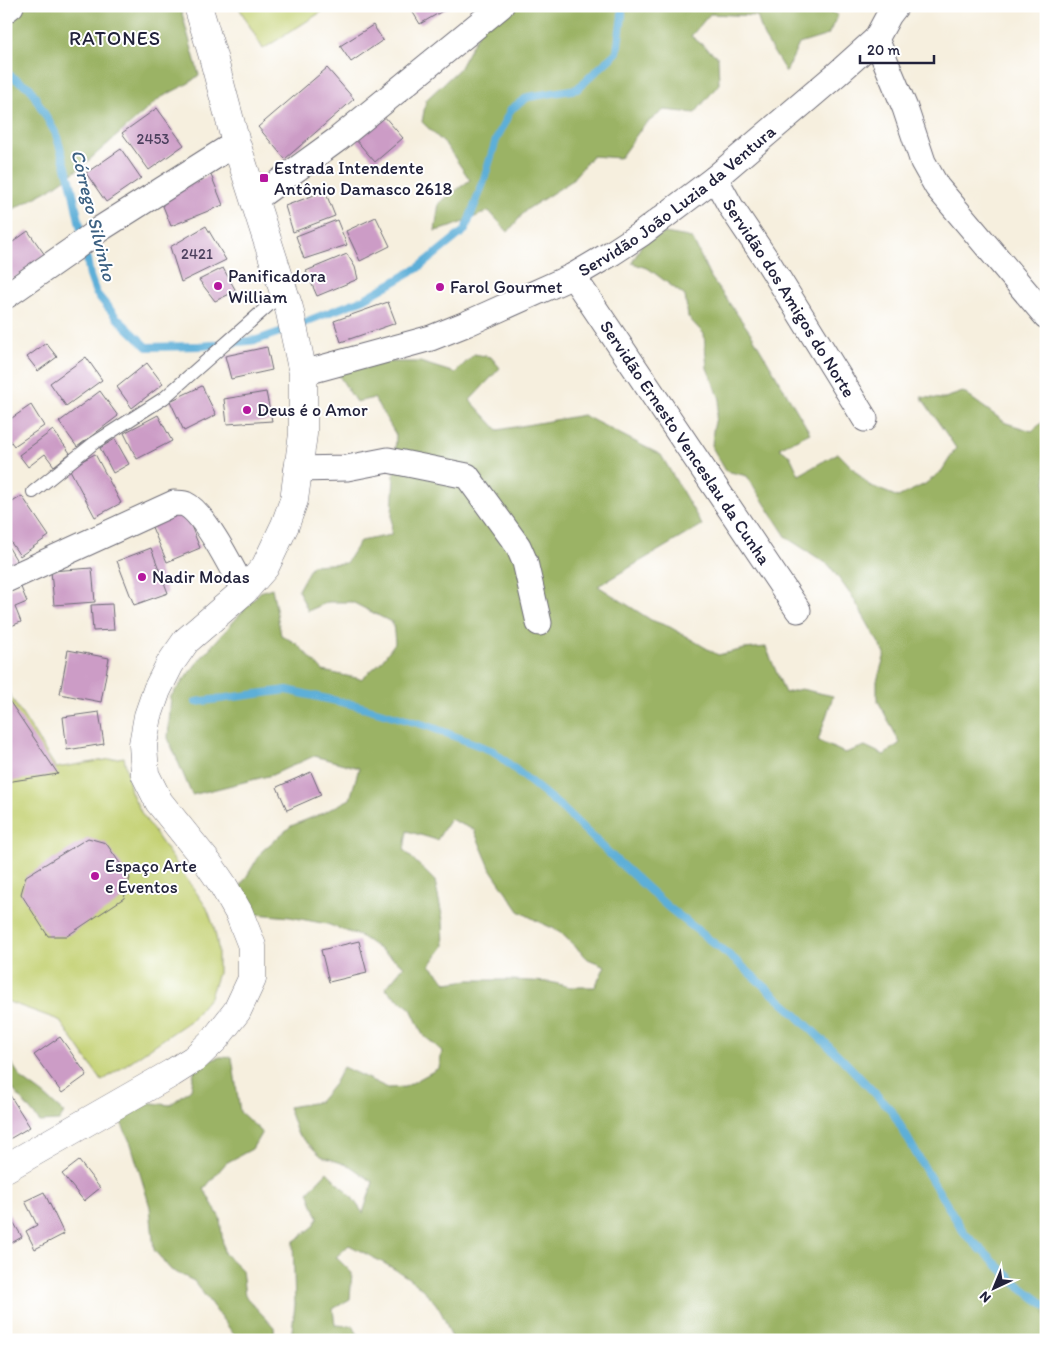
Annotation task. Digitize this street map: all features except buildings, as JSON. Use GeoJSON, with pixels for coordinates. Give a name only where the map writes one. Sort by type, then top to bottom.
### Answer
{"type":"FeatureCollection","features":[{"type":"Feature","properties":{"kind":"main road"},"geometry":{"type":"LineString","coordinates":[[6,1168],[194,1059],[215,1040],[237,1012],[252,979],[252,946],[240,912],[208,863],[159,802],[145,774],[143,744],[148,716],[157,690],[170,664],[186,641],[244,591],[265,567],[285,525],[294,500],[303,434],[303,374],[287,300],[236,144],[198,6]]}},
{"type":"Feature","properties":{"kind":"street"},"geometry":{"type":"LineString","coordinates":[[6,10],[11,6]]}},
{"type":"Feature","properties":{"kind":"street"},"geometry":{"type":"LineString","coordinates":[[254,200],[338,139],[501,6]]}},
{"type":"Feature","properties":{"kind":"street","name":"Servidão João Luzia da Ventura"},"geometry":{"type":"LineString","coordinates":[[303,374],[430,338],[466,324],[573,276],[641,234],[715,178],[837,74],[876,39],[896,6]]}},
{"type":"Feature","properties":{"kind":"street"},"geometry":{"type":"LineString","coordinates":[[876,39],[905,108],[923,162],[937,186],[1046,316]]}},
{"type":"Feature","properties":{"kind":"street"},"geometry":{"type":"LineString","coordinates":[[6,296],[100,228],[236,144]]}},
{"type":"Feature","properties":{"kind":"street","name":"Servidão dos Amigos do Norte"},"geometry":{"type":"LineString","coordinates":[[715,178],[731,207],[768,262],[865,418]]}},
{"type":"Feature","properties":{"kind":"street","name":"Servidão Ernesto Venceslau da Cunha"},"geometry":{"type":"LineString","coordinates":[[573,276],[798,610]]}},
{"type":"Feature","properties":{"kind":"street"},"geometry":{"type":"LineString","coordinates":[[297,469],[347,468],[388,460],[467,476],[518,546],[525,562],[539,623]]}},
{"type":"Feature","properties":{"kind":"street"},"geometry":{"type":"LineString","coordinates":[[6,580],[174,503],[185,504],[198,514],[207,526],[244,591]]}},
{"type":"Feature","properties":{"kind":"lane"},"geometry":{"type":"LineString","coordinates":[[33,492],[94,443],[164,398],[252,320],[287,300]]}},
{"type":"Feature","properties":{"kind":"green space"},"geometry":{"type":"Polygon","coordinates":[[[14,6],[180,6],[199,75],[189,83],[160,98],[80,168],[49,190],[6,213],[6,17],[14,6]]]}},
{"type":"Feature","properties":{"kind":"green space"},"geometry":{"type":"Polygon","coordinates":[[[238,6],[331,6],[263,49],[238,6]]]}},
{"type":"Feature","properties":{"kind":"green space"},"geometry":{"type":"Polygon","coordinates":[[[510,6],[820,6],[838,15],[828,35],[799,44],[786,72],[764,37],[757,16],[710,14],[691,36],[718,57],[719,84],[695,113],[664,110],[643,126],[620,158],[592,156],[570,182],[526,210],[508,232],[489,211],[451,227],[435,231],[439,203],[470,180],[446,145],[422,122],[426,100],[459,69],[483,25],[510,6]]]}},
{"type":"Feature","properties":{"kind":"green space"},"geometry":{"type":"Polygon","coordinates":[[[665,233],[688,237],[693,240],[710,276],[752,335],[810,433],[779,448],[790,456],[799,475],[838,453],[869,485],[898,497],[925,484],[941,472],[956,448],[921,397],[942,399],[963,392],[1006,423],[1032,431],[1046,419],[1046,1340],[453,1340],[439,1308],[418,1285],[384,1263],[349,1245],[336,1257],[352,1273],[350,1299],[333,1309],[335,1325],[353,1326],[361,1340],[291,1339],[295,1305],[293,1242],[313,1227],[318,1218],[308,1192],[327,1172],[351,1196],[363,1213],[373,1182],[350,1166],[321,1156],[297,1133],[288,1107],[319,1102],[334,1084],[343,1067],[388,1088],[405,1087],[439,1068],[442,1051],[423,1035],[411,1009],[385,989],[404,966],[362,937],[327,924],[290,917],[256,914],[236,894],[262,851],[291,826],[350,799],[359,768],[314,756],[272,775],[192,795],[168,738],[171,696],[201,658],[260,592],[272,588],[281,635],[297,644],[323,671],[361,679],[380,663],[395,643],[393,623],[352,602],[328,602],[308,611],[298,590],[312,565],[346,563],[360,541],[391,535],[396,435],[374,398],[356,402],[336,371],[366,362],[420,362],[455,373],[474,354],[491,357],[500,368],[470,400],[498,430],[583,415],[661,455],[702,525],[598,586],[651,620],[670,627],[718,655],[744,649],[766,647],[785,693],[801,689],[833,696],[818,741],[845,753],[865,746],[884,755],[900,743],[877,699],[877,681],[885,654],[853,598],[829,565],[787,538],[747,476],[726,471],[712,447],[713,431],[720,399],[707,368],[704,334],[688,317],[685,296],[649,269],[632,263],[642,244],[665,233]],[[450,819],[437,840],[407,831],[404,850],[435,881],[443,920],[444,946],[430,965],[447,983],[469,980],[512,980],[550,982],[570,987],[595,987],[605,966],[588,959],[559,931],[519,911],[491,870],[474,830],[450,819]]]}},
{"type":"Feature","properties":{"kind":"green space","name":"Espaço Arte e Eventos"},"geometry":{"type":"Polygon","coordinates":[[[6,689],[56,768],[124,757],[131,792],[142,814],[207,908],[214,927],[218,947],[218,973],[210,997],[190,1021],[102,1081],[59,1020],[6,1001],[6,689]]]}},
{"type":"Feature","properties":{"kind":"green space"},"geometry":{"type":"Polygon","coordinates":[[[6,1055],[22,1079],[64,1113],[59,1121],[40,1122],[6,1081],[6,1055]]]}},
{"type":"Feature","properties":{"kind":"green space"},"geometry":{"type":"Polygon","coordinates":[[[220,1057],[232,1057],[240,1112],[262,1132],[252,1149],[226,1163],[204,1189],[220,1218],[224,1253],[242,1270],[245,1296],[274,1327],[275,1340],[238,1340],[194,1281],[171,1270],[154,1250],[150,1207],[131,1144],[118,1116],[144,1102],[170,1105],[191,1089],[195,1066],[220,1057]]]}},
{"type":"Feature","properties":{"kind":"waterway","name":"Córrego Silvinho"},"geometry":{"type":"LineString","coordinates":[[6,73],[30,88],[56,134],[71,184],[90,276],[96,293],[117,318],[147,347],[202,346],[257,340],[364,299],[418,268],[465,230],[482,186],[496,140],[511,109],[528,97],[577,89],[617,52],[622,6]]}},
{"type":"Feature","properties":{"kind":"waterway"},"geometry":{"type":"LineString","coordinates":[[196,702],[287,690],[359,706],[428,726],[493,751],[561,807],[668,907],[735,960],[841,1058],[892,1111],[965,1234],[1017,1284],[1046,1306]]}},
{"type":"Feature","properties":{"kind":"place","name":"Estrada Intendente Antônio Damasco 2618"},"geometry":{"type":"Point","coordinates":[264,178]}},
{"type":"Feature","properties":{"kind":"place","name":"Panificadora William"},"geometry":{"type":"Point","coordinates":[218,286]}},
{"type":"Feature","properties":{"kind":"place","name":"Farol Gourmet"},"geometry":{"type":"Point","coordinates":[440,287]}},
{"type":"Feature","properties":{"kind":"place","name":"Deus é o Amor"},"geometry":{"type":"Point","coordinates":[247,410]}},
{"type":"Feature","properties":{"kind":"place","name":"Nadir Modas"},"geometry":{"type":"Point","coordinates":[142,577]}},
{"type":"Feature","properties":{"kind":"place","name":"Espaço Arte e Eventos"},"geometry":{"type":"Point","coordinates":[95,876]}},
{"type":"Feature","properties":{"kind":"district","name":"RATONES"},"geometry":{"type":"Point","coordinates":[115,38]}}]}
